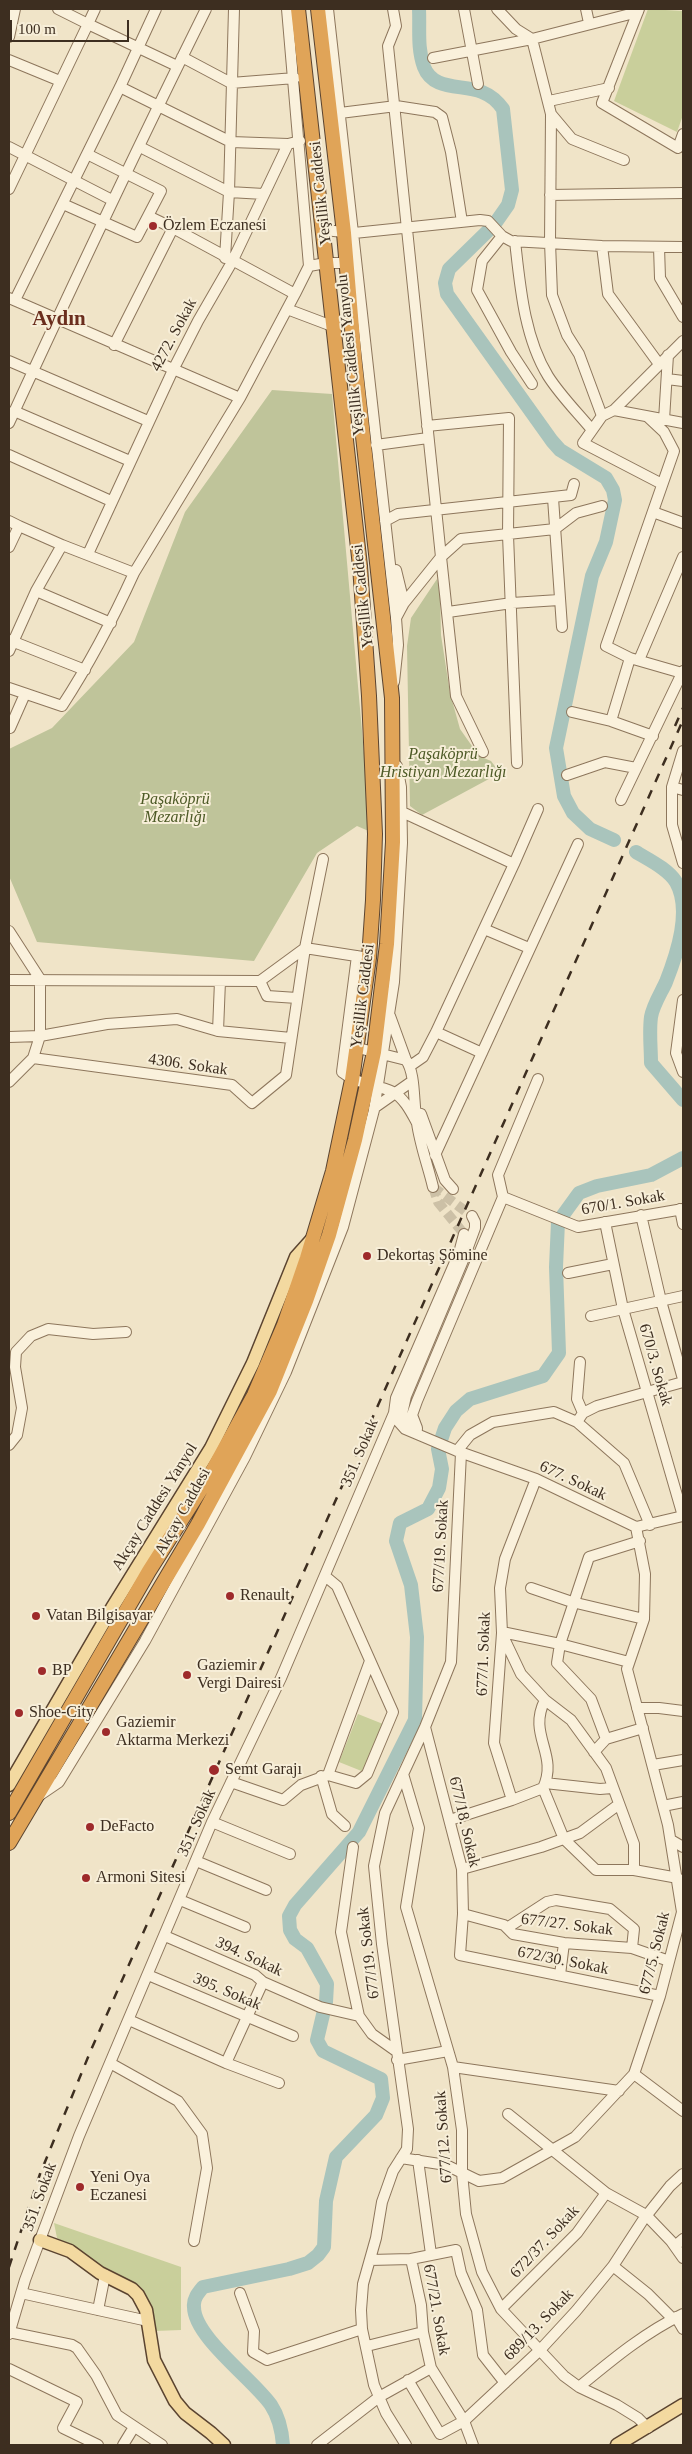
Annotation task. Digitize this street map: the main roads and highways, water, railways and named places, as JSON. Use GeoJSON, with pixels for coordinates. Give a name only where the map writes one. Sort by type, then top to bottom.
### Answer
{"type":"FeatureCollection","features":[{"type":"Feature","properties":{"kind":"highway","name":"Yeşillik Caddesi"},"geometry":{"type":"LineString","coordinates":[[298,9],[366,620],[375,834],[363,957],[358,1048],[339,1175]]}},
{"type":"Feature","properties":{"kind":"highway","name":"Yeşillik Caddesi"},"geometry":{"type":"LineString","coordinates":[[318,9],[349,233],[352,263],[355,364],[392,698],[393,741],[393,842],[378,1053],[372,1086],[339,1175]]}},
{"type":"Feature","properties":{"kind":"highway","name":"Akçay Caddesi"},"geometry":{"type":"LineString","coordinates":[[9,1813],[39,1759],[93,1671],[144,1572],[210,1475],[254,1395],[284,1325],[313,1238],[339,1175]]}},
{"type":"Feature","properties":{"kind":"highway","name":"Akçay Caddesi"},"geometry":{"type":"LineString","coordinates":[[9,1843],[34,1798],[56,1775],[270,1391],[306,1301],[329,1235],[339,1175]]}},
{"type":"Feature","properties":{"kind":"main road"},"geometry":{"type":"LineString","coordinates":[[144,1572],[163,1584]]}},
{"type":"Feature","properties":{"kind":"main road","name":"Akçay Caddesi Yanyol"},"geometry":{"type":"LineString","coordinates":[[9,1786],[126,1587],[144,1572]]}},
{"type":"Feature","properties":{"kind":"main road"},"geometry":{"type":"LineString","coordinates":[[40,2240],[70,2251],[105,2275],[132,2288],[146,2310],[154,2360],[175,2401],[185,2413],[211,2432],[224,2445]]}},
{"type":"Feature","properties":{"kind":"main road"},"geometry":{"type":"LineString","coordinates":[[617,2445],[648,2428],[683,2405]]}},
{"type":"Feature","properties":{"kind":"waterway"},"geometry":{"type":"LineString","coordinates":[[419,9],[420,53],[428,75],[434,80],[449,86],[486,94],[494,99],[503,109],[512,190],[508,205],[494,225],[449,269],[445,283],[447,294],[552,441],[560,450],[606,478],[613,490],[615,500],[606,542],[592,576],[556,748],[564,796],[573,813],[590,829],[614,840]]}},
{"type":"Feature","properties":{"kind":"waterway"},"geometry":{"type":"LineString","coordinates":[[636,852],[658,865],[673,877],[681,893],[683,906],[681,932],[670,971],[652,1013],[650,1034],[651,1063],[683,1100]]}},
{"type":"Feature","properties":{"kind":"waterway"},"geometry":{"type":"LineString","coordinates":[[283,2445],[280,2425],[271,2405],[214,2345],[197,2319],[194,2301],[203,2287],[289,2269],[308,2263],[318,2255],[324,2247],[326,2201],[336,2157],[376,2115],[383,2098],[381,2079],[323,2051],[317,2040],[326,2002],[327,1984],[307,1948],[295,1939],[290,1930],[289,1916],[295,1905],[359,1832],[415,1720],[417,1637],[411,1585],[396,1541],[400,1523],[428,1509],[439,1488],[442,1469],[438,1449],[445,1428],[456,1411],[470,1399],[543,1376],[559,1353],[556,1267],[558,1222],[579,1193],[597,1186],[651,1175],[683,1158]]}},
{"type":"Feature","properties":{"kind":"tunnel"},"geometry":{"type":"LineString","coordinates":[[433,1187],[438,1202],[464,1234]]}},
{"type":"Feature","properties":{"kind":"tunnel"},"geometry":{"type":"LineString","coordinates":[[433,1187],[472,1216]]}},
{"type":"Feature","properties":{"kind":"railway"},"geometry":{"type":"LineString","coordinates":[[675,726],[683,708]]}},
{"type":"Feature","properties":{"kind":"railway"},"geometry":{"type":"LineString","coordinates":[[9,2267],[40,2174],[91,2050],[683,720]]}},
{"type":"Feature","properties":{"kind":"place","name":"Özlem Eczanesi"},"geometry":{"type":"Point","coordinates":[153,226]}},
{"type":"Feature","properties":{"kind":"place","name":"Dekortaş Şömine"},"geometry":{"type":"Point","coordinates":[367,1256]}},
{"type":"Feature","properties":{"kind":"place","name":"Renault"},"geometry":{"type":"Point","coordinates":[230,1596]}},
{"type":"Feature","properties":{"kind":"place","name":"Vatan Bilgisayar"},"geometry":{"type":"Point","coordinates":[36,1616]}},
{"type":"Feature","properties":{"kind":"place","name":"BP"},"geometry":{"type":"Point","coordinates":[42,1671]}},
{"type":"Feature","properties":{"kind":"place","name":"Gaziemir Vergi Dairesi"},"geometry":{"type":"Point","coordinates":[187,1675]}},
{"type":"Feature","properties":{"kind":"place","name":"Shoe-City"},"geometry":{"type":"Point","coordinates":[19,1713]}},
{"type":"Feature","properties":{"kind":"place","name":"Gaziemir Aktarma Merkezi"},"geometry":{"type":"Point","coordinates":[106,1732]}},
{"type":"Feature","properties":{"kind":"place","name":"Semt Garajı"},"geometry":{"type":"Point","coordinates":[214,1770]}},
{"type":"Feature","properties":{"kind":"place","name":"DeFacto"},"geometry":{"type":"Point","coordinates":[90,1827]}},
{"type":"Feature","properties":{"kind":"place","name":"Armoni Sitesi"},"geometry":{"type":"Point","coordinates":[86,1878]}},
{"type":"Feature","properties":{"kind":"place","name":"Yeni Oya Eczanesi"},"geometry":{"type":"Point","coordinates":[80,2187]}},
{"type":"Feature","properties":{"kind":"district","name":"Aydın"},"geometry":{"type":"Point","coordinates":[59,320]}},
{"type":"Feature","properties":{"kind":"park label","name":"Paşaköprü Hristiyan Mezarlığı"},"geometry":{"type":"Point","coordinates":[443,764]}},
{"type":"Feature","properties":{"kind":"park label","name":"Paşaköprü Mezarlığı"},"geometry":{"type":"Point","coordinates":[175,809]}}]}
